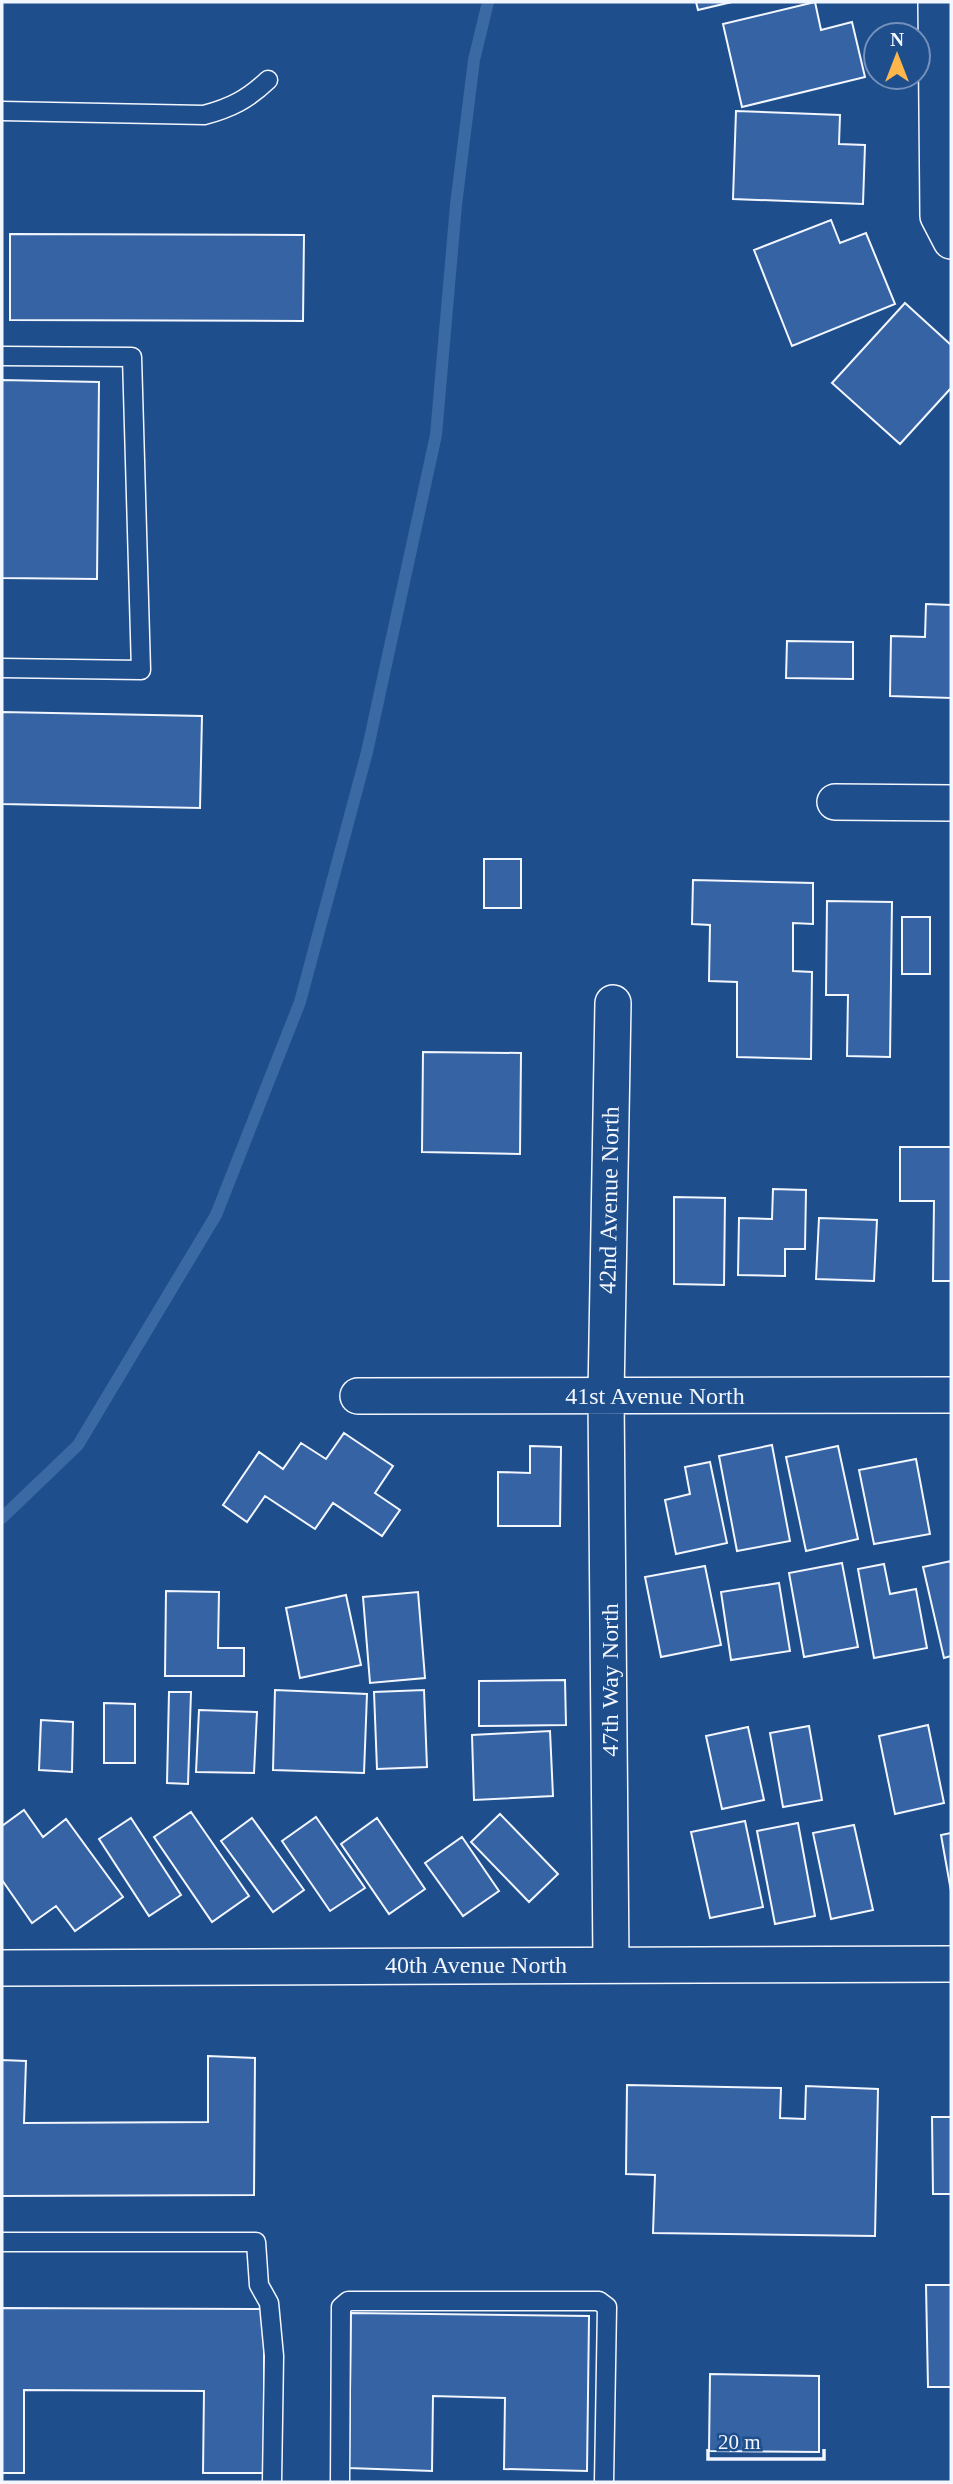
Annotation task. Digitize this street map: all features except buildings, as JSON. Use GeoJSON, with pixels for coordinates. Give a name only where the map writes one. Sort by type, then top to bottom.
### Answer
{"type":"FeatureCollection","features":[{"type":"Feature","properties":{"kind":"street"},"geometry":{"type":"LineString","coordinates":[[936,2],[938,216],[951,241]]}},
{"type":"Feature","properties":{"kind":"street"},"geometry":{"type":"LineString","coordinates":[[835,802],[951,803]]}},
{"type":"Feature","properties":{"kind":"street","name":"42nd Avenue North"},"geometry":{"type":"LineString","coordinates":[[606,1396],[612,1003]]}},
{"type":"Feature","properties":{"kind":"street","name":"41st Avenue North"},"geometry":{"type":"LineString","coordinates":[[358,1396],[951,1395]]}},
{"type":"Feature","properties":{"kind":"street","name":"47th Way North"},"geometry":{"type":"LineString","coordinates":[[606,1396],[611,1964]]}},
{"type":"Feature","properties":{"kind":"street","name":"40th Avenue North"},"geometry":{"type":"LineString","coordinates":[[2,1968],[951,1964]]}},
{"type":"Feature","properties":{"kind":"lane"},"geometry":{"type":"LineString","coordinates":[[2,111],[204,115],[230,108],[251,96],[268,80]]}},
{"type":"Feature","properties":{"kind":"lane"},"geometry":{"type":"LineString","coordinates":[[2,356],[132,357],[141,670],[2,668]]}},
{"type":"Feature","properties":{"kind":"lane"},"geometry":{"type":"LineString","coordinates":[[2,2242],[256,2242],[259,2285],[269,2303],[274,2356],[272,2482]]}},
{"type":"Feature","properties":{"kind":"lane"},"geometry":{"type":"LineString","coordinates":[[340,2482],[341,2307],[348,2301],[599,2301],[607,2306],[604,2482]]}},
{"type":"Feature","properties":{"kind":"waterway"},"geometry":{"type":"LineString","coordinates":[[2,1518],[78,1445],[216,1215],[300,1002],[367,752],[436,435],[456,205],[474,60],[488,2]]}}]}
